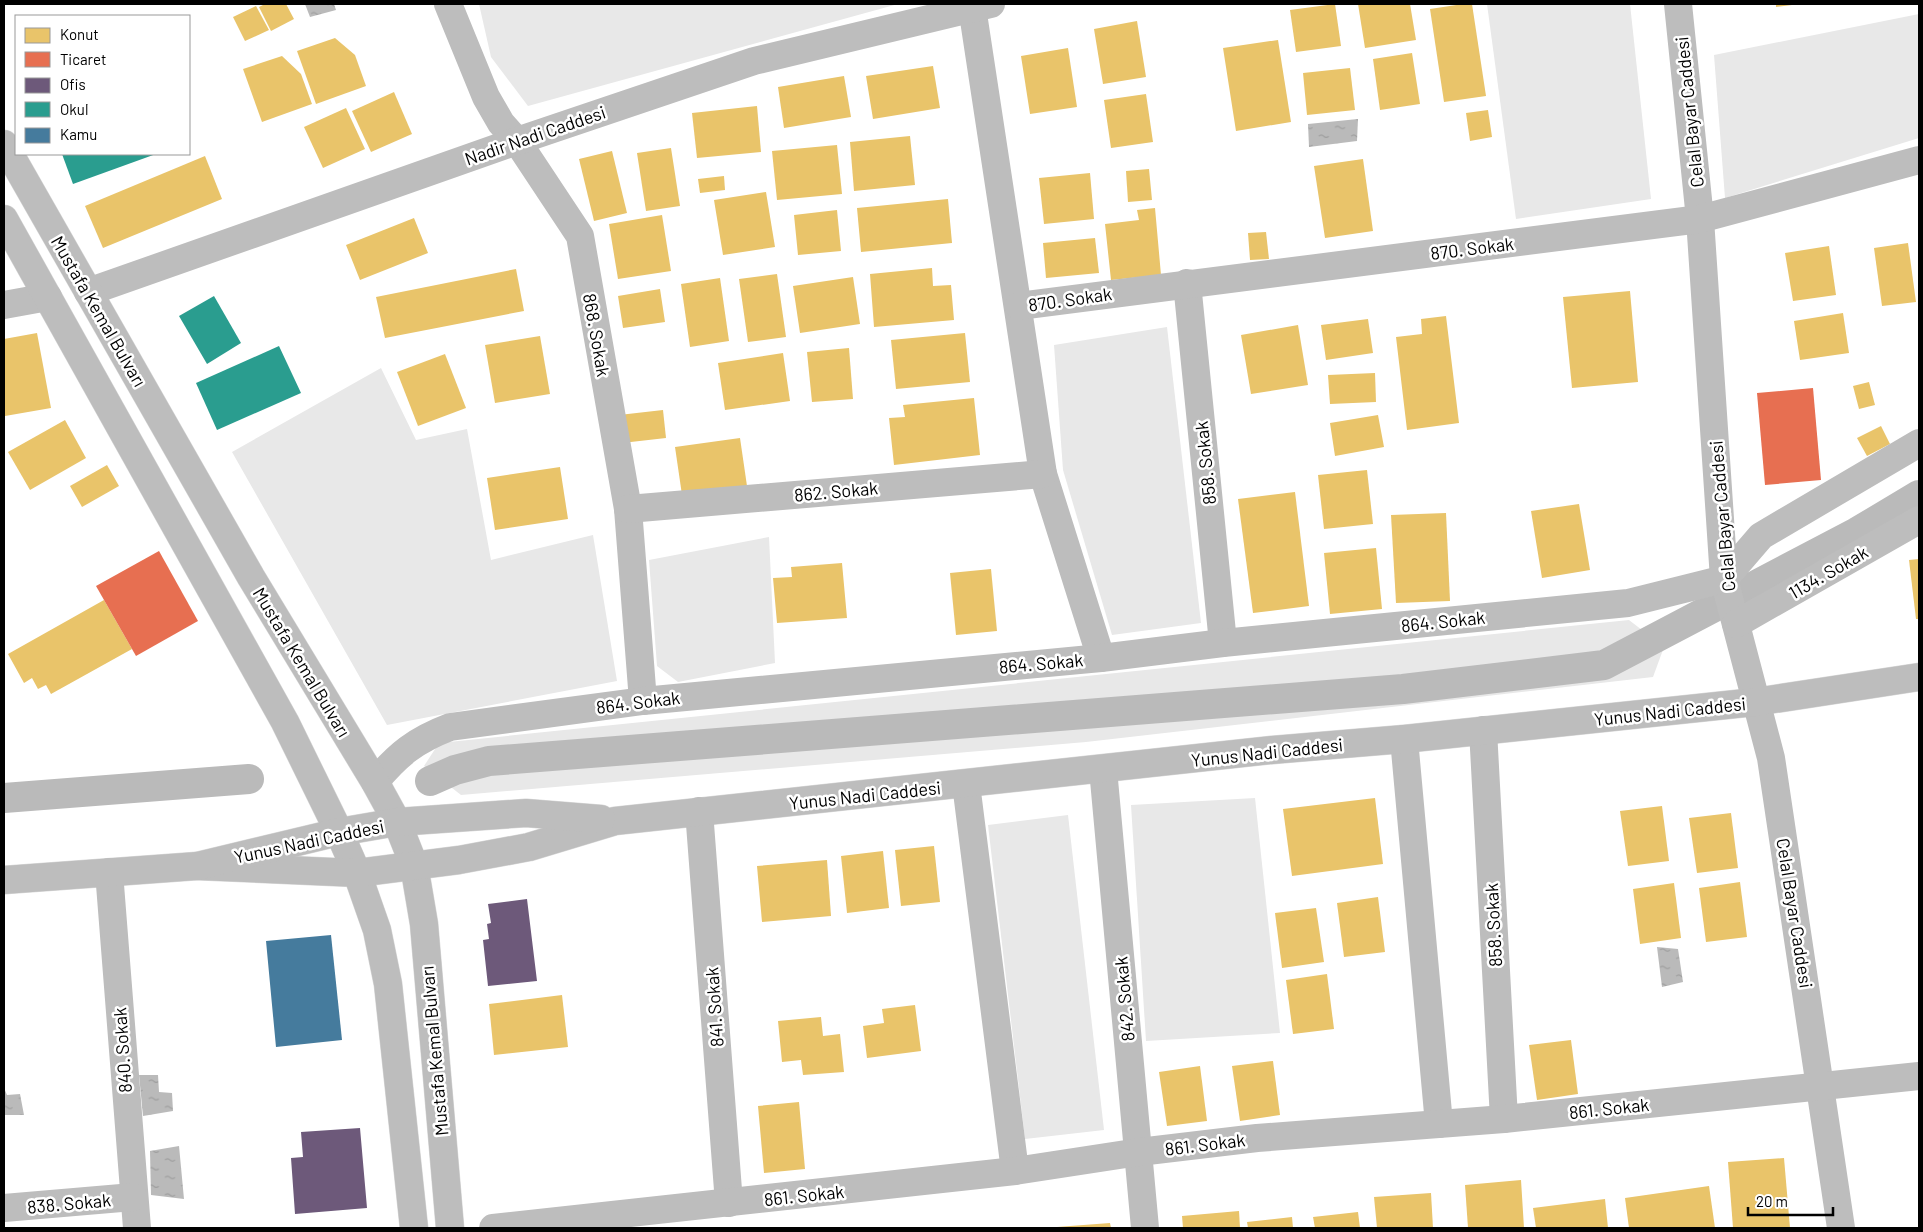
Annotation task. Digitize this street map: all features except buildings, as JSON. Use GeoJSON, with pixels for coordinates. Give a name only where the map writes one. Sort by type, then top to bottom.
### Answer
{"type":"FeatureCollection","features":[{"type":"Feature","properties":{"kind":"street","name":"868. Sokak"},"geometry":{"type":"LineString","coordinates":[[448,4],[486,97],[501,123],[517,140],[580,236],[628,509],[643,700]]}},
{"type":"Feature","properties":{"kind":"street","name":"Celal Bayar Caddesi"},"geometry":{"type":"LineString","coordinates":[[1678,4],[1700,219],[1724,580],[1771,758],[1841,1228]]}},
{"type":"Feature","properties":{"kind":"street","name":"Nadir Nadi Caddesi"},"geometry":{"type":"LineString","coordinates":[[88,292],[517,140],[754,61],[942,9],[981,6]]}},
{"type":"Feature","properties":{"kind":"street"},"geometry":{"type":"LineString","coordinates":[[981,6],[1019,306],[1044,474],[1101,658]]}},
{"type":"Feature","properties":{"kind":"street","name":"Mustafa Kemal Bulvarı"},"geometry":{"type":"LineString","coordinates":[[4,144],[251,576],[376,782],[397,822],[414,866],[424,924],[450,1228]]}},
{"type":"Feature","properties":{"kind":"street","name":"870. Sokak"},"geometry":{"type":"LineString","coordinates":[[1019,306],[1187,283],[1700,219],[1919,160]]}},
{"type":"Feature","properties":{"kind":"street","name":"Mustafa Kemal Bulvarı"},"geometry":{"type":"LineString","coordinates":[[4,219],[285,722],[339,832],[356,873],[377,930],[388,984],[414,1228]]}},
{"type":"Feature","properties":{"kind":"street","name":"858. Sokak"},"geometry":{"type":"LineString","coordinates":[[1187,283],[1223,643]]}},
{"type":"Feature","properties":{"kind":"street"},"geometry":{"type":"LineString","coordinates":[[4,305],[48,297]]}},
{"type":"Feature","properties":{"kind":"street"},"geometry":{"type":"LineString","coordinates":[[1724,580],[1761,536],[1919,443]]}},
{"type":"Feature","properties":{"kind":"street","name":"862. Sokak"},"geometry":{"type":"LineString","coordinates":[[628,509],[1044,474]]}},
{"type":"Feature","properties":{"kind":"street","name":"1134. Sokak"},"geometry":{"type":"LineString","coordinates":[[1736,623],[1919,520]]}},
{"type":"Feature","properties":{"kind":"street","name":"864. Sokak"},"geometry":{"type":"LineString","coordinates":[[376,782],[407,748],[428,736],[450,727],[643,700],[1101,658],[1223,643],[1628,603],[1724,580]]}},
{"type":"Feature","properties":{"kind":"street","name":"Yunus Nadi Caddesi"},"geometry":{"type":"LineString","coordinates":[[4,880],[197,866],[356,873],[459,860],[529,847],[615,821],[1272,750],[1404,739],[1755,702],[1919,677]]}},
{"type":"Feature","properties":{"kind":"street","name":"858. Sokak"},"geometry":{"type":"LineString","coordinates":[[1483,730],[1504,1120]]}},
{"type":"Feature","properties":{"kind":"street"},"geometry":{"type":"LineString","coordinates":[[1404,739],[1439,1124]]}},
{"type":"Feature","properties":{"kind":"street","name":"842. Sokak"},"geometry":{"type":"LineString","coordinates":[[1102,769],[1145,1228]]}},
{"type":"Feature","properties":{"kind":"street"},"geometry":{"type":"LineString","coordinates":[[966,784],[1015,1172]]}},
{"type":"Feature","properties":{"kind":"street","name":"841. Sokak"},"geometry":{"type":"LineString","coordinates":[[699,811],[729,1203]]}},
{"type":"Feature","properties":{"kind":"street","name":"Yunus Nadi Caddesi"},"geometry":{"type":"LineString","coordinates":[[197,866],[339,832],[397,822],[526,813],[615,821]]}},
{"type":"Feature","properties":{"kind":"street","name":"840. Sokak"},"geometry":{"type":"LineString","coordinates":[[109,872],[133,1197],[137,1228]]}},
{"type":"Feature","properties":{"kind":"street","name":"861. Sokak"},"geometry":{"type":"LineString","coordinates":[[493,1228],[1015,1172],[1139,1152],[1257,1138],[1504,1120],[1919,1076]]}},
{"type":"Feature","properties":{"kind":"street","name":"838. Sokak"},"geometry":{"type":"LineString","coordinates":[[4,1208],[133,1197]]}},
{"type":"Feature","properties":{"kind":"shaded area"},"geometry":{"type":"Polygon","coordinates":[[[479,4],[898,4],[528,106],[491,57],[479,4]]]}},
{"type":"Feature","properties":{"kind":"shaded area"},"geometry":{"type":"Polygon","coordinates":[[[1487,4],[1630,4],[1651,199],[1516,219],[1487,4]]]}},
{"type":"Feature","properties":{"kind":"shaded area"},"geometry":{"type":"Polygon","coordinates":[[[1919,14],[1919,138],[1725,198],[1714,55],[1919,14]]]}},
{"type":"Feature","properties":{"kind":"shaded area"},"geometry":{"type":"Polygon","coordinates":[[[1167,327],[1201,623],[1112,635],[1063,470],[1054,345],[1167,327]]]}},
{"type":"Feature","properties":{"kind":"shaded area"},"geometry":{"type":"Polygon","coordinates":[[[381,368],[416,440],[467,429],[491,560],[593,535],[617,681],[387,725],[232,452],[381,368]]]}},
{"type":"Feature","properties":{"kind":"shaded area"},"geometry":{"type":"Polygon","coordinates":[[[769,537],[775,663],[678,682],[657,666],[649,560],[769,537]]]}},
{"type":"Feature","properties":{"kind":"shaded area"},"geometry":{"type":"Polygon","coordinates":[[[1629,620],[1664,647],[1653,677],[1086,742],[461,795],[424,766],[439,743],[1629,620]]]}},
{"type":"Feature","properties":{"kind":"shaded area"},"geometry":{"type":"Polygon","coordinates":[[[1255,798],[1280,1033],[1146,1041],[1131,805],[1255,798]]]}},
{"type":"Feature","properties":{"kind":"shaded area"},"geometry":{"type":"Polygon","coordinates":[[[1068,815],[1104,1130],[1025,1139],[988,825],[1068,815]]]}},
{"type":"Feature","properties":{"kind":"water"},"geometry":{"type":"Polygon","coordinates":[[[305,4],[334,4],[336,10],[310,17],[305,4]]]}},
{"type":"Feature","properties":{"kind":"water"},"geometry":{"type":"Polygon","coordinates":[[[1358,119],[1357,141],[1309,147],[1308,124],[1358,119]]]}},
{"type":"Feature","properties":{"kind":"water"},"geometry":{"type":"Polygon","coordinates":[[[1657,947],[1678,949],[1683,982],[1662,987],[1657,947]]]}},
{"type":"Feature","properties":{"kind":"water"},"geometry":{"type":"Polygon","coordinates":[[[139,1075],[158,1075],[159,1092],[172,1093],[173,1111],[143,1116],[139,1075]]]}},
{"type":"Feature","properties":{"kind":"water"},"geometry":{"type":"Polygon","coordinates":[[[4,1088],[7,1095],[20,1094],[24,1115],[4,1115],[4,1088]]]}},
{"type":"Feature","properties":{"kind":"water"},"geometry":{"type":"Polygon","coordinates":[[[179,1146],[184,1199],[151,1195],[150,1151],[179,1146]]]}},
{"type":"Feature","properties":{"kind":"waterway"},"geometry":{"type":"LineString","coordinates":[[430,781],[455,770],[489,761],[1403,689],[1604,665],[1857,532],[1919,495]]}},
{"type":"Feature","properties":{"kind":"waterway"},"geometry":{"type":"LineString","coordinates":[[4,798],[249,779]]}}]}
